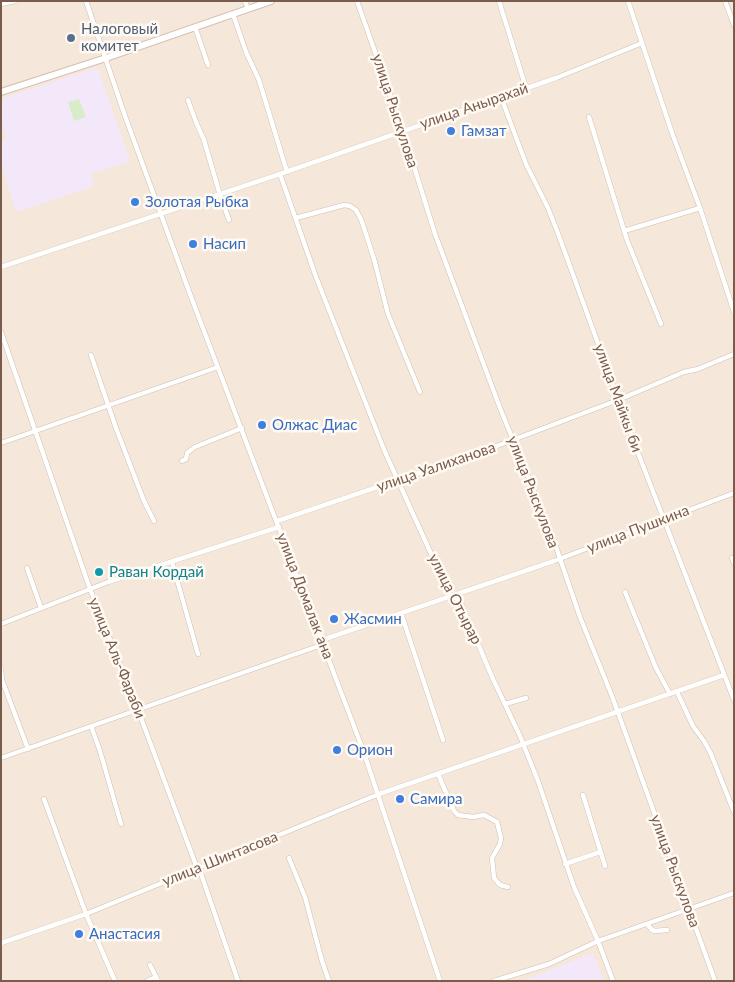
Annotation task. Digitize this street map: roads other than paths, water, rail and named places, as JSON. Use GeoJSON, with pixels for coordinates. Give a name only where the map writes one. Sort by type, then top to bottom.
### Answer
{"type":"FeatureCollection","features":[{"type":"Feature","properties":{"kind":"main road"},"geometry":{"type":"LineString","coordinates":[[1,92],[271,1]]}},
{"type":"Feature","properties":{"kind":"street"},"geometry":{"type":"LineString","coordinates":[[1,4],[15,1]]}},
{"type":"Feature","properties":{"kind":"street","name":"улица Домалак ана"},"geometry":{"type":"LineString","coordinates":[[86,1],[161,214],[379,794],[440,981]]}},
{"type":"Feature","properties":{"kind":"street"},"geometry":{"type":"LineString","coordinates":[[245,1],[248,9]]}},
{"type":"Feature","properties":{"kind":"street","name":"улица Рыскулова"},"geometry":{"type":"LineString","coordinates":[[357,1],[403,130],[426,209],[513,439],[547,522],[580,617],[617,712],[715,981]]}},
{"type":"Feature","properties":{"kind":"street"},"geometry":{"type":"LineString","coordinates":[[499,1],[526,88]]}},
{"type":"Feature","properties":{"kind":"street"},"geometry":{"type":"LineString","coordinates":[[628,1],[734,312]]}},
{"type":"Feature","properties":{"kind":"street"},"geometry":{"type":"LineString","coordinates":[[724,1],[734,25]]}},
{"type":"Feature","properties":{"kind":"street"},"geometry":{"type":"LineString","coordinates":[[233,14],[246,52],[259,80],[287,172]]}},
{"type":"Feature","properties":{"kind":"street"},"geometry":{"type":"LineString","coordinates":[[195,27],[208,65]]}},
{"type":"Feature","properties":{"kind":"street","name":"улица Анырахай"},"geometry":{"type":"LineString","coordinates":[[1,268],[220,195],[501,97],[642,43]]}},
{"type":"Feature","properties":{"kind":"street","name":"улица Майкы би"},"geometry":{"type":"LineString","coordinates":[[501,97],[526,164],[548,208],[559,236],[618,400],[734,700]]}},
{"type":"Feature","properties":{"kind":"street"},"geometry":{"type":"LineString","coordinates":[[188,100],[204,140],[229,220]]}},
{"type":"Feature","properties":{"kind":"street"},"geometry":{"type":"LineString","coordinates":[[589,118],[624,231],[661,324]]}},
{"type":"Feature","properties":{"kind":"street","name":"улица Отырар"},"geometry":{"type":"LineString","coordinates":[[280,174],[326,302],[397,481],[409,502],[451,595],[462,606],[524,745],[580,904],[598,941],[613,981]]}},
{"type":"Feature","properties":{"kind":"street"},"geometry":{"type":"LineString","coordinates":[[296,218],[344,205],[356,210],[361,219],[374,259],[388,314],[420,392]]}},
{"type":"Feature","properties":{"kind":"street"},"geometry":{"type":"LineString","coordinates":[[624,231],[700,208]]}},
{"type":"Feature","properties":{"kind":"street"},"geometry":{"type":"LineString","coordinates":[[727,294],[734,295]]}},
{"type":"Feature","properties":{"kind":"street","name":"улица Аль-Фараби"},"geometry":{"type":"LineString","coordinates":[[1,332],[90,589],[198,868],[238,981]]}},
{"type":"Feature","properties":{"kind":"street","name":"улица Уалиханова"},"geometry":{"type":"LineString","coordinates":[[277,521],[397,481],[513,439],[734,354]]}},
{"type":"Feature","properties":{"kind":"street"},"geometry":{"type":"LineString","coordinates":[[92,355],[108,407],[144,501],[154,521]]}},
{"type":"Feature","properties":{"kind":"street"},"geometry":{"type":"LineString","coordinates":[[1,443],[218,367]]}},
{"type":"Feature","properties":{"kind":"street"},"geometry":{"type":"LineString","coordinates":[[182,461],[186,459],[187,453],[195,447],[242,428]]}},
{"type":"Feature","properties":{"kind":"street","name":"улица Пушкина"},"geometry":{"type":"LineString","coordinates":[[1,758],[138,710],[401,612],[559,559],[734,493]]}},
{"type":"Feature","properties":{"kind":"street"},"geometry":{"type":"LineString","coordinates":[[1,624],[90,589],[279,527]]}},
{"type":"Feature","properties":{"kind":"street"},"geometry":{"type":"LineString","coordinates":[[172,562],[198,654]]}},
{"type":"Feature","properties":{"kind":"street"},"geometry":{"type":"LineString","coordinates":[[27,568],[41,608]]}},
{"type":"Feature","properties":{"kind":"street"},"geometry":{"type":"LineString","coordinates":[[625,592],[656,668],[670,694]]}},
{"type":"Feature","properties":{"kind":"street"},"geometry":{"type":"LineString","coordinates":[[401,612],[443,740]]}},
{"type":"Feature","properties":{"kind":"street"},"geometry":{"type":"LineString","coordinates":[[1,668],[2,680],[6,686],[28,749]]}},
{"type":"Feature","properties":{"kind":"street","name":"улица Шинтасова"},"geometry":{"type":"LineString","coordinates":[[1,943],[86,914],[379,794],[724,675]]}},
{"type":"Feature","properties":{"kind":"street"},"geometry":{"type":"LineString","coordinates":[[727,680],[734,678]]}},
{"type":"Feature","properties":{"kind":"street"},"geometry":{"type":"LineString","coordinates":[[677,692],[693,726],[711,754],[734,812]]}},
{"type":"Feature","properties":{"kind":"street"},"geometry":{"type":"LineString","coordinates":[[505,704],[526,698]]}},
{"type":"Feature","properties":{"kind":"street"},"geometry":{"type":"LineString","coordinates":[[91,726],[121,824]]}},
{"type":"Feature","properties":{"kind":"street"},"geometry":{"type":"LineString","coordinates":[[438,774],[454,811],[458,815],[472,817],[484,815],[497,822],[501,838],[500,844],[492,858],[494,878],[500,885],[508,887]]}},
{"type":"Feature","properties":{"kind":"street"},"geometry":{"type":"LineString","coordinates":[[583,795],[606,866]]}},
{"type":"Feature","properties":{"kind":"street"},"geometry":{"type":"LineString","coordinates":[[44,799],[86,914],[115,981]]}},
{"type":"Feature","properties":{"kind":"street"},"geometry":{"type":"LineString","coordinates":[[565,864],[600,852]]}},
{"type":"Feature","properties":{"kind":"street"},"geometry":{"type":"LineString","coordinates":[[290,858],[305,897],[329,981]]}},
{"type":"Feature","properties":{"kind":"street"},"geometry":{"type":"LineString","coordinates":[[494,981],[549,964],[598,941],[734,892]]}},
{"type":"Feature","properties":{"kind":"street"},"geometry":{"type":"LineString","coordinates":[[647,924],[655,931],[667,930]]}},
{"type":"Feature","properties":{"kind":"street"},"geometry":{"type":"LineString","coordinates":[[147,981],[157,979],[150,965]]}},
{"type":"Feature","properties":{"kind":"place","name":"Налоговый комитет"},"geometry":{"type":"Point","coordinates":[71,38]}},
{"type":"Feature","properties":{"kind":"place","name":"Гамзат"},"geometry":{"type":"Point","coordinates":[451,131]}},
{"type":"Feature","properties":{"kind":"place","name":"Золотая Рыбка"},"geometry":{"type":"Point","coordinates":[135,202]}},
{"type":"Feature","properties":{"kind":"place","name":"Насип"},"geometry":{"type":"Point","coordinates":[193,244]}},
{"type":"Feature","properties":{"kind":"place","name":"Олжас Диас"},"geometry":{"type":"Point","coordinates":[262,425]}},
{"type":"Feature","properties":{"kind":"place","name":"Раван Кордай"},"geometry":{"type":"Point","coordinates":[99,572]}},
{"type":"Feature","properties":{"kind":"place","name":"Жасмин"},"geometry":{"type":"Point","coordinates":[334,619]}},
{"type":"Feature","properties":{"kind":"place","name":"Орион"},"geometry":{"type":"Point","coordinates":[337,750]}},
{"type":"Feature","properties":{"kind":"place","name":"Самира"},"geometry":{"type":"Point","coordinates":[400,799]}},
{"type":"Feature","properties":{"kind":"place","name":"Анастасия"},"geometry":{"type":"Point","coordinates":[79,934]}}]}
